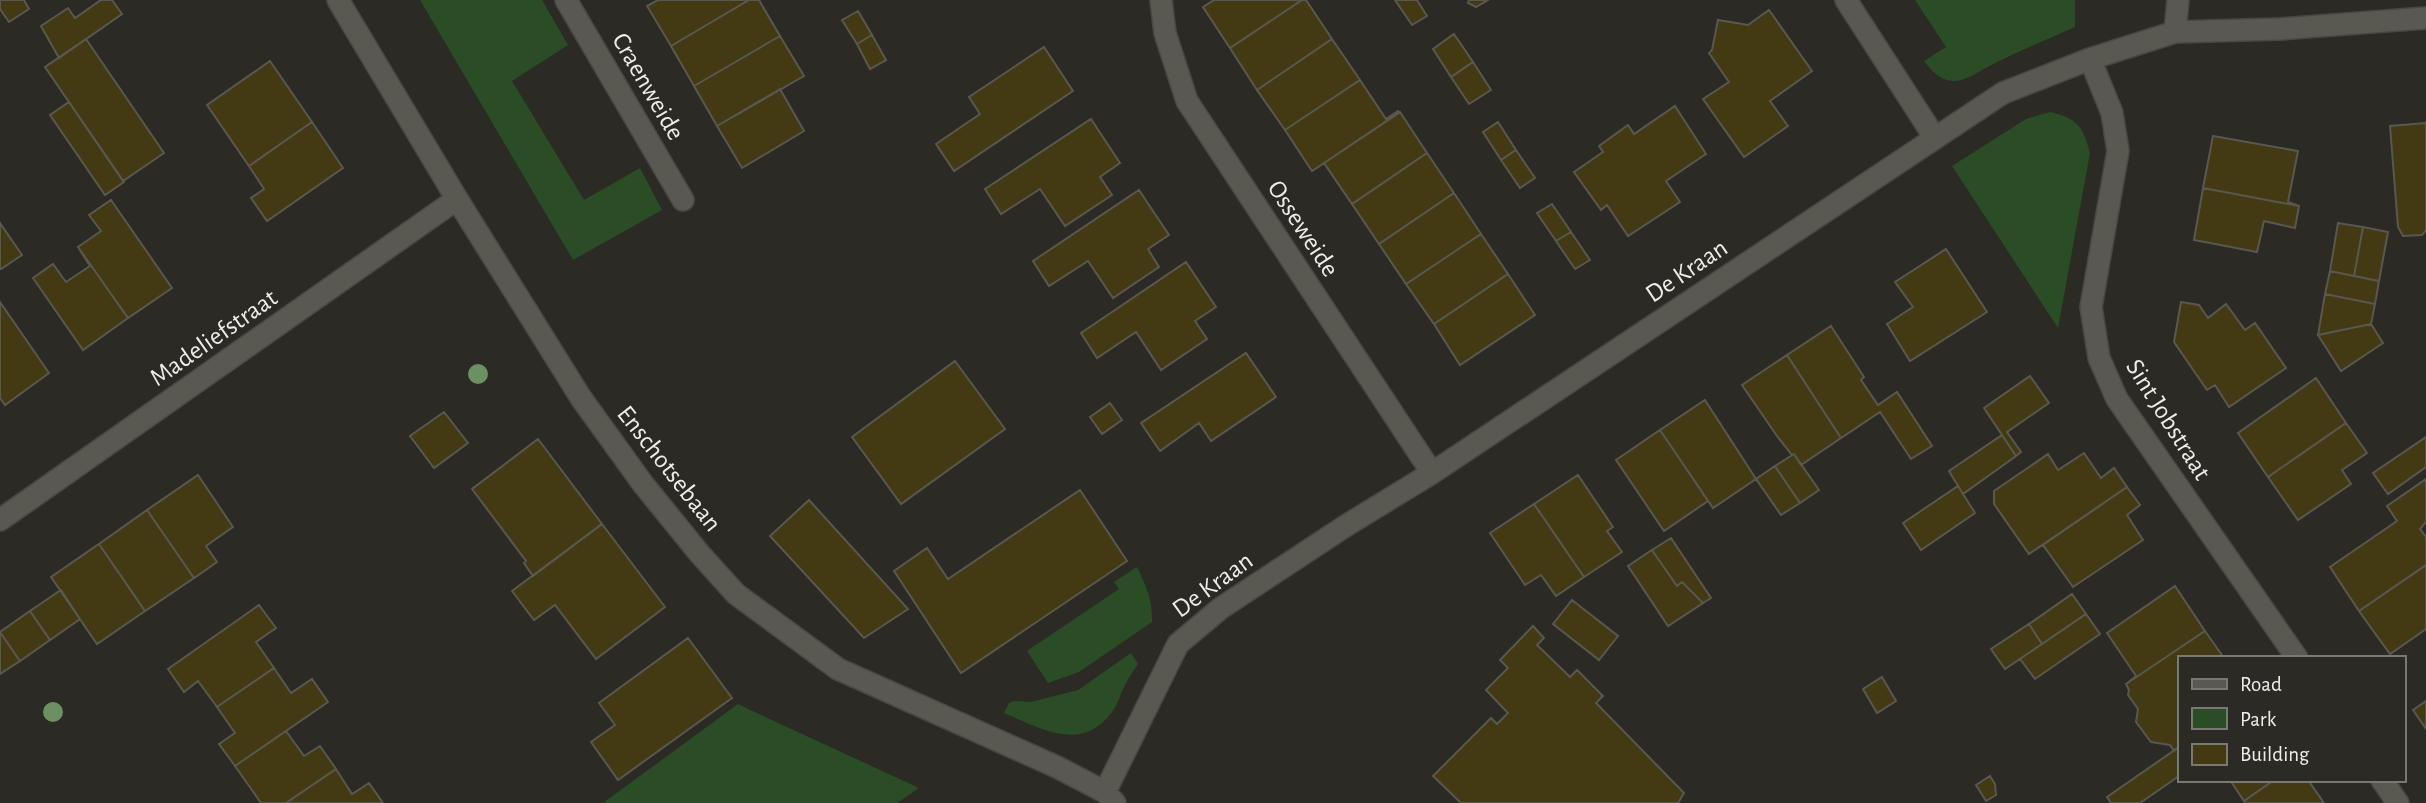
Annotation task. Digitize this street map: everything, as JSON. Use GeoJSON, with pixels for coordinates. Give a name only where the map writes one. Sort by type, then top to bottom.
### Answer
{"type":"FeatureCollection","features":[{"type":"Feature","properties":{"kind":"street","name":"Enschotsebaan"},"geometry":{"type":"LineString","coordinates":[[338,0],[457,200],[581,398],[643,484],[736,594],[838,669],[1057,767],[1110,798]]}},
{"type":"Feature","properties":{"kind":"street","name":"Craenweide"},"geometry":{"type":"LineString","coordinates":[[566,0],[683,200]]}},
{"type":"Feature","properties":{"kind":"street","name":"Osseweide"},"geometry":{"type":"LineString","coordinates":[[1161,0],[1165,33],[1187,101],[1432,472]]}},
{"type":"Feature","properties":{"kind":"street"},"geometry":{"type":"LineString","coordinates":[[1846,0],[1935,138]]}},
{"type":"Feature","properties":{"kind":"street"},"geometry":{"type":"LineString","coordinates":[[2175,32],[2178,0]]}},
{"type":"Feature","properties":{"kind":"street","name":"De Kraan"},"geometry":{"type":"LineString","coordinates":[[1110,798],[1178,644],[1232,601],[1432,472],[2003,93],[2090,59],[2175,32],[2280,29],[2426,18]]}},
{"type":"Feature","properties":{"kind":"street","name":"Sint Jobstraat"},"geometry":{"type":"LineString","coordinates":[[2090,59],[2112,113],[2119,151],[2091,307],[2099,358],[2117,398],[2296,656]]}},
{"type":"Feature","properties":{"kind":"street","name":"Madeliefstraat"},"geometry":{"type":"LineString","coordinates":[[0,520],[457,200]]}},
{"type":"Feature","properties":{"kind":"street"},"geometry":{"type":"LineString","coordinates":[[2383,782],[2398,803]]}},
{"type":"Feature","properties":{"kind":"green space"},"geometry":{"type":"Polygon","coordinates":[[[420,0],[542,0],[568,45],[512,81],[584,200],[640,168],[662,210],[573,260],[420,0]]]}},
{"type":"Feature","properties":{"kind":"green space"},"geometry":{"type":"Polygon","coordinates":[[[1915,0],[2075,0],[2075,27],[1965,79],[1950,81],[1937,75],[1924,61],[1946,47],[1915,0]]]}},
{"type":"Feature","properties":{"kind":"green space"},"geometry":{"type":"Polygon","coordinates":[[[2050,112],[2067,117],[2078,125],[2085,136],[2090,153],[2058,328],[1952,166],[2026,119],[2050,112]]]}},
{"type":"Feature","properties":{"kind":"green space"},"geometry":{"type":"Polygon","coordinates":[[[1137,567],[1148,594],[1152,622],[1079,672],[1048,683],[1027,651],[1119,589],[1114,582],[1137,567]]]}},
{"type":"Feature","properties":{"kind":"green space"},"geometry":{"type":"Polygon","coordinates":[[[1131,653],[1138,664],[1116,706],[1100,724],[1088,732],[1074,735],[1047,731],[1004,713],[1009,703],[1014,701],[1031,702],[1078,690],[1131,653]]]}},
{"type":"Feature","properties":{"kind":"green space"},"geometry":{"type":"Polygon","coordinates":[[[738,704],[919,788],[897,803],[603,803],[738,704]]]}},
{"type":"Feature","properties":{"kind":"building"},"geometry":{"type":"Polygon","coordinates":[[[0,0],[24,0],[29,9],[9,22],[0,9],[0,0]]]}},
{"type":"Feature","properties":{"kind":"building"},"geometry":{"type":"Polygon","coordinates":[[[101,0],[112,0],[122,14],[59,58],[41,26],[68,8],[75,18],[101,0]]]}},
{"type":"Feature","properties":{"kind":"building"},"geometry":{"type":"Polygon","coordinates":[[[658,0],[749,0],[671,46],[647,6],[658,0]]]}},
{"type":"Feature","properties":{"kind":"building"},"geometry":{"type":"Polygon","coordinates":[[[749,0],[759,0],[780,36],[694,86],[671,46],[749,0]]]}},
{"type":"Feature","properties":{"kind":"building"},"geometry":{"type":"Polygon","coordinates":[[[1214,0],[1302,0],[1230,48],[1203,7],[1214,0]]]}},
{"type":"Feature","properties":{"kind":"building"},"geometry":{"type":"Polygon","coordinates":[[[1302,0],[1306,0],[1332,39],[1257,90],[1230,48],[1302,0]]]}},
{"type":"Feature","properties":{"kind":"building"},"geometry":{"type":"Polygon","coordinates":[[[1395,0],[1417,0],[1427,16],[1412,25],[1395,0]]]}},
{"type":"Feature","properties":{"kind":"building"},"geometry":{"type":"Polygon","coordinates":[[[1469,0],[1488,0],[1476,7],[1468,3],[1469,0]]]}},
{"type":"Feature","properties":{"kind":"building"},"geometry":{"type":"Polygon","coordinates":[[[1769,10],[1812,71],[1770,101],[1788,126],[1744,157],[1703,99],[1729,82],[1709,53],[1712,50],[1718,20],[1748,25],[1769,10]]]}},
{"type":"Feature","properties":{"kind":"building"},"geometry":{"type":"Polygon","coordinates":[[[858,11],[872,35],[857,44],[842,20],[858,11]]]}},
{"type":"Feature","properties":{"kind":"building"},"geometry":{"type":"Polygon","coordinates":[[[1454,34],[1473,62],[1451,77],[1433,49],[1454,34]]]}},
{"type":"Feature","properties":{"kind":"building"},"geometry":{"type":"Polygon","coordinates":[[[872,35],[886,60],[870,69],[857,44],[872,35]]]}},
{"type":"Feature","properties":{"kind":"building"},"geometry":{"type":"Polygon","coordinates":[[[780,36],[804,76],[717,126],[694,86],[780,36]]]}},
{"type":"Feature","properties":{"kind":"building"},"geometry":{"type":"Polygon","coordinates":[[[86,39],[164,153],[123,181],[45,67],[86,39]]]}},
{"type":"Feature","properties":{"kind":"building"},"geometry":{"type":"Polygon","coordinates":[[[1332,39],[1360,80],[1285,130],[1257,90],[1332,39]]]}},
{"type":"Feature","properties":{"kind":"building"},"geometry":{"type":"Polygon","coordinates":[[[1044,47],[1073,91],[954,171],[936,144],[980,114],[969,97],[1044,47]]]}},
{"type":"Feature","properties":{"kind":"building"},"geometry":{"type":"Polygon","coordinates":[[[270,61],[312,122],[249,166],[207,105],[270,61]]]}},
{"type":"Feature","properties":{"kind":"building"},"geometry":{"type":"Polygon","coordinates":[[[1473,62],[1491,90],[1469,104],[1451,77],[1473,62]]]}},
{"type":"Feature","properties":{"kind":"building"},"geometry":{"type":"Polygon","coordinates":[[[1360,80],[1386,119],[1398,111],[1399,113],[1312,171],[1285,130],[1360,80]]]}},
{"type":"Feature","properties":{"kind":"building"},"geometry":{"type":"Polygon","coordinates":[[[780,89],[804,131],[742,168],[717,126],[780,89]]]}},
{"type":"Feature","properties":{"kind":"building"},"geometry":{"type":"Polygon","coordinates":[[[69,102],[124,182],[105,195],[50,115],[69,102]]]}},
{"type":"Feature","properties":{"kind":"building"},"geometry":{"type":"Polygon","coordinates":[[[1675,106],[1706,154],[1666,181],[1680,202],[1628,236],[1607,205],[1601,210],[1574,172],[1603,152],[1599,146],[1628,125],[1634,134],[1675,106]]]}},
{"type":"Feature","properties":{"kind":"building"},"geometry":{"type":"Polygon","coordinates":[[[1400,112],[1427,153],[1352,204],[1324,163],[1400,112]]]}},
{"type":"Feature","properties":{"kind":"building"},"geometry":{"type":"Polygon","coordinates":[[[1091,119],[1120,163],[1100,177],[1112,195],[1065,226],[1040,189],[1001,214],[985,189],[1091,119]]]}},
{"type":"Feature","properties":{"kind":"building"},"geometry":{"type":"Polygon","coordinates":[[[312,122],[343,168],[267,221],[251,198],[264,189],[249,166],[312,122]]]}},
{"type":"Feature","properties":{"kind":"building"},"geometry":{"type":"Polygon","coordinates":[[[1498,122],[1516,150],[1501,160],[1483,132],[1498,122]]]}},
{"type":"Feature","properties":{"kind":"building"},"geometry":{"type":"Polygon","coordinates":[[[2426,123],[2426,230],[2422,235],[2403,236],[2398,227],[2390,126],[2426,123]]]}},
{"type":"Feature","properties":{"kind":"building"},"geometry":{"type":"Polygon","coordinates":[[[2213,136],[2298,151],[2288,202],[2299,206],[2203,188],[2213,136]]]}},
{"type":"Feature","properties":{"kind":"building"},"geometry":{"type":"Polygon","coordinates":[[[1516,150],[1535,178],[1520,188],[1501,160],[1516,150]]]}},
{"type":"Feature","properties":{"kind":"building"},"geometry":{"type":"Polygon","coordinates":[[[1427,153],[1454,193],[1379,244],[1352,204],[1427,153]]]}},
{"type":"Feature","properties":{"kind":"building"},"geometry":{"type":"Polygon","coordinates":[[[2203,188],[2299,206],[2295,228],[2264,221],[2257,252],[2194,240],[2203,188]]]}},
{"type":"Feature","properties":{"kind":"building"},"geometry":{"type":"Polygon","coordinates":[[[1139,190],[1169,235],[1148,249],[1159,267],[1113,298],[1088,261],[1049,286],[1033,261],[1139,190]]]}},
{"type":"Feature","properties":{"kind":"building"},"geometry":{"type":"Polygon","coordinates":[[[1454,193],[1481,234],[1406,284],[1379,244],[1454,193]]]}},
{"type":"Feature","properties":{"kind":"building"},"geometry":{"type":"Polygon","coordinates":[[[111,200],[172,288],[128,318],[78,247],[101,231],[89,215],[111,200]]]}},
{"type":"Feature","properties":{"kind":"building"},"geometry":{"type":"Polygon","coordinates":[[[1552,204],[1571,232],[1556,241],[1537,213],[1552,204]]]}},
{"type":"Feature","properties":{"kind":"building"},"geometry":{"type":"Polygon","coordinates":[[[0,223],[22,255],[1,269],[0,267],[0,223]]]}},
{"type":"Feature","properties":{"kind":"building"},"geometry":{"type":"Polygon","coordinates":[[[2338,223],[2363,227],[2354,276],[2330,271],[2338,223]]]}},
{"type":"Feature","properties":{"kind":"building"},"geometry":{"type":"Polygon","coordinates":[[[2363,227],[2388,232],[2379,281],[2354,276],[2363,227]]]}},
{"type":"Feature","properties":{"kind":"building"},"geometry":{"type":"Polygon","coordinates":[[[1571,232],[1590,260],[1575,269],[1556,241],[1571,232]]]}},
{"type":"Feature","properties":{"kind":"building"},"geometry":{"type":"Polygon","coordinates":[[[1481,234],[1508,274],[1434,324],[1406,284],[1481,234]]]}},
{"type":"Feature","properties":{"kind":"building"},"geometry":{"type":"Polygon","coordinates":[[[78,247],[128,318],[83,350],[33,278],[53,264],[66,282],[90,266],[78,247]]]}},
{"type":"Feature","properties":{"kind":"building"},"geometry":{"type":"Polygon","coordinates":[[[1946,249],[1987,312],[1910,361],[1887,324],[1913,307],[1895,282],[1946,249]]]}},
{"type":"Feature","properties":{"kind":"building"},"geometry":{"type":"Polygon","coordinates":[[[1186,262],[1216,307],[1195,321],[1207,339],[1161,370],[1136,332],[1097,358],[1081,333],[1186,262]]]}},
{"type":"Feature","properties":{"kind":"building"},"geometry":{"type":"Polygon","coordinates":[[[2330,271],[2379,281],[2375,304],[2325,294],[2330,271]]]}},
{"type":"Feature","properties":{"kind":"building"},"geometry":{"type":"Polygon","coordinates":[[[1508,274],[1535,315],[1460,365],[1434,324],[1508,274]]]}},
{"type":"Feature","properties":{"kind":"building"},"geometry":{"type":"Polygon","coordinates":[[[2325,294],[2375,304],[2371,324],[2318,335],[2325,294]]]}},
{"type":"Feature","properties":{"kind":"building"},"geometry":{"type":"Polygon","coordinates":[[[0,302],[49,373],[5,405],[0,398],[0,302]]]}},
{"type":"Feature","properties":{"kind":"building"},"geometry":{"type":"Polygon","coordinates":[[[2181,302],[2199,305],[2208,318],[2226,304],[2245,330],[2255,323],[2286,368],[2229,407],[2215,385],[2207,390],[2174,342],[2181,302]]]}},
{"type":"Feature","properties":{"kind":"building"},"geometry":{"type":"Polygon","coordinates":[[[2371,324],[2383,343],[2341,371],[2318,335],[2371,324]]]}},
{"type":"Feature","properties":{"kind":"building"},"geometry":{"type":"Polygon","coordinates":[[[1831,326],[1864,377],[1861,380],[1878,405],[1897,392],[1932,446],[1911,459],[1880,412],[1841,438],[1787,355],[1831,326]]]}},
{"type":"Feature","properties":{"kind":"building"},"geometry":{"type":"Polygon","coordinates":[[[1246,353],[1276,397],[1211,441],[1199,423],[1160,451],[1141,423],[1246,353]]]}},
{"type":"Feature","properties":{"kind":"building"},"geometry":{"type":"Polygon","coordinates":[[[1787,355],[1841,438],[1801,465],[1777,436],[1742,385],[1787,355]]]}},
{"type":"Feature","properties":{"kind":"building"},"geometry":{"type":"Polygon","coordinates":[[[955,361],[1005,429],[901,504],[852,437],[955,361]]]}},
{"type":"Feature","properties":{"kind":"building"},"geometry":{"type":"Polygon","coordinates":[[[2030,376],[2049,403],[2007,432],[2021,452],[2016,456],[1984,408],[2030,376]]]}},
{"type":"Feature","properties":{"kind":"building"},"geometry":{"type":"Polygon","coordinates":[[[2316,378],[2346,423],[2268,477],[2238,433],[2316,378]]]}},
{"type":"Feature","properties":{"kind":"building"},"geometry":{"type":"Polygon","coordinates":[[[1705,400],[1756,479],[1713,508],[1660,430],[1705,400]]]}},
{"type":"Feature","properties":{"kind":"building"},"geometry":{"type":"Polygon","coordinates":[[[1110,403],[1122,420],[1102,434],[1090,417],[1110,403]]]}},
{"type":"Feature","properties":{"kind":"building"},"geometry":{"type":"Polygon","coordinates":[[[444,412],[468,443],[434,468],[410,436],[444,412]]]}},
{"type":"Feature","properties":{"kind":"building"},"geometry":{"type":"Polygon","coordinates":[[[2346,423],[2367,453],[2342,470],[2351,484],[2298,520],[2268,477],[2346,423]]]}},
{"type":"Feature","properties":{"kind":"building"},"geometry":{"type":"Polygon","coordinates":[[[1660,430],[1708,501],[1664,531],[1616,460],[1660,430]]]}},
{"type":"Feature","properties":{"kind":"building"},"geometry":{"type":"Polygon","coordinates":[[[2002,435],[2016,456],[1963,494],[1949,471],[2002,435]]]}},
{"type":"Feature","properties":{"kind":"building"},"geometry":{"type":"Polygon","coordinates":[[[2426,437],[2426,467],[2388,494],[2373,473],[2426,437]]]}},
{"type":"Feature","properties":{"kind":"building"},"geometry":{"type":"Polygon","coordinates":[[[538,439],[602,524],[533,576],[524,563],[526,561],[472,489],[538,439]]]}},
{"type":"Feature","properties":{"kind":"building"},"geometry":{"type":"Polygon","coordinates":[[[2084,453],[2101,478],[2114,468],[2127,487],[2029,554],[1994,504],[1994,491],[2048,454],[2058,470],[2084,453]]]}},
{"type":"Feature","properties":{"kind":"building"},"geometry":{"type":"Polygon","coordinates":[[[1794,454],[1819,490],[1800,503],[1775,466],[1794,454]]]}},
{"type":"Feature","properties":{"kind":"building"},"geometry":{"type":"Polygon","coordinates":[[[1775,466],[1800,503],[1781,515],[1756,479],[1775,466]]]}},
{"type":"Feature","properties":{"kind":"building"},"geometry":{"type":"Polygon","coordinates":[[[198,475],[233,527],[206,546],[217,562],[194,578],[147,510],[198,475]]]}},
{"type":"Feature","properties":{"kind":"building"},"geometry":{"type":"Polygon","coordinates":[[[1578,475],[1613,527],[1607,531],[1622,552],[1584,577],[1534,504],[1578,475]]]}},
{"type":"Feature","properties":{"kind":"building"},"geometry":{"type":"Polygon","coordinates":[[[2426,479],[2426,522],[2420,529],[2426,537],[2426,565],[2359,611],[2330,567],[2397,521],[2387,506],[2426,479]]]}},
{"type":"Feature","properties":{"kind":"building"},"geometry":{"type":"Polygon","coordinates":[[[1958,486],[1975,513],[1921,550],[1903,523],[1958,486]]]}},
{"type":"Feature","properties":{"kind":"building"},"geometry":{"type":"Polygon","coordinates":[[[2127,487],[2140,505],[2127,515],[2143,540],[2073,587],[2043,545],[2127,487]]]}},
{"type":"Feature","properties":{"kind":"building"},"geometry":{"type":"Polygon","coordinates":[[[1080,490],[1127,561],[961,673],[894,571],[927,548],[948,579],[1080,490]]]}},
{"type":"Feature","properties":{"kind":"building"},"geometry":{"type":"Polygon","coordinates":[[[809,500],[908,609],[864,638],[770,536],[809,500]]]}},
{"type":"Feature","properties":{"kind":"building"},"geometry":{"type":"Polygon","coordinates":[[[1534,504],[1584,577],[1556,596],[1541,575],[1525,585],[1490,533],[1534,504]]]}},
{"type":"Feature","properties":{"kind":"building"},"geometry":{"type":"Polygon","coordinates":[[[147,510],[194,578],[145,611],[99,544],[147,510]]]}},
{"type":"Feature","properties":{"kind":"building"},"geometry":{"type":"Polygon","coordinates":[[[602,524],[665,607],[596,659],[555,605],[534,620],[512,591],[602,524]]]}},
{"type":"Feature","properties":{"kind":"building"},"geometry":{"type":"Polygon","coordinates":[[[1671,538],[1711,598],[1703,603],[1682,582],[1677,586],[1652,550],[1671,538]]]}},
{"type":"Feature","properties":{"kind":"building"},"geometry":{"type":"Polygon","coordinates":[[[99,544],[145,611],[97,644],[51,577],[99,544]]]}},
{"type":"Feature","properties":{"kind":"building"},"geometry":{"type":"Polygon","coordinates":[[[1652,550],[1677,586],[1682,582],[1703,603],[1668,626],[1628,566],[1652,550]]]}},
{"type":"Feature","properties":{"kind":"building"},"geometry":{"type":"Polygon","coordinates":[[[2426,565],[2426,629],[2390,654],[2359,611],[2426,565]]]}},
{"type":"Feature","properties":{"kind":"building"},"geometry":{"type":"Polygon","coordinates":[[[2175,586],[2205,631],[2126,684],[2136,676],[2107,633],[2175,586]]]}},
{"type":"Feature","properties":{"kind":"building"},"geometry":{"type":"Polygon","coordinates":[[[61,590],[80,619],[50,640],[30,611],[61,590]]]}},
{"type":"Feature","properties":{"kind":"building"},"geometry":{"type":"Polygon","coordinates":[[[2072,594],[2086,614],[2042,644],[2029,624],[2072,594]]]}},
{"type":"Feature","properties":{"kind":"building"},"geometry":{"type":"Polygon","coordinates":[[[1572,600],[1618,636],[1599,660],[1553,624],[1572,600]]]}},
{"type":"Feature","properties":{"kind":"building"},"geometry":{"type":"Polygon","coordinates":[[[259,605],[276,628],[256,642],[274,668],[217,707],[198,681],[184,692],[168,669],[259,605]]]}},
{"type":"Feature","properties":{"kind":"building"},"geometry":{"type":"Polygon","coordinates":[[[30,611],[50,640],[20,661],[0,632],[30,611]]]}},
{"type":"Feature","properties":{"kind":"building"},"geometry":{"type":"Polygon","coordinates":[[[2086,614],[2100,634],[2035,679],[2020,659],[2086,614]]]}},
{"type":"Feature","properties":{"kind":"building"},"geometry":{"type":"Polygon","coordinates":[[[2029,624],[2042,644],[2005,669],[1991,649],[2029,624]]]}},
{"type":"Feature","properties":{"kind":"building"},"geometry":{"type":"Polygon","coordinates":[[[1533,626],[1544,638],[1537,645],[1570,677],[1577,670],[1603,696],[1596,703],[1684,793],[1678,803],[1461,803],[1433,776],[1491,718],[1497,724],[1508,713],[1486,690],[1508,668],[1500,660],[1533,626]]]}},
{"type":"Feature","properties":{"kind":"building"},"geometry":{"type":"Polygon","coordinates":[[[2205,631],[2223,656],[2178,656],[2178,748],[2174,751],[2170,745],[2151,742],[2136,722],[2138,709],[2128,695],[2126,684],[2205,631]]]}},
{"type":"Feature","properties":{"kind":"building"},"geometry":{"type":"Polygon","coordinates":[[[0,632],[20,661],[0,674],[0,632]]]}},
{"type":"Feature","properties":{"kind":"building"},"geometry":{"type":"Polygon","coordinates":[[[688,638],[732,698],[618,780],[591,742],[615,725],[599,703],[688,638]]]}},
{"type":"Feature","properties":{"kind":"building"},"geometry":{"type":"Polygon","coordinates":[[[274,668],[291,693],[312,679],[328,702],[235,766],[219,744],[235,733],[217,707],[274,668]]]}},
{"type":"Feature","properties":{"kind":"building"},"geometry":{"type":"Polygon","coordinates":[[[1882,677],[1896,701],[1877,713],[1863,689],[1882,677]]]}},
{"type":"Feature","properties":{"kind":"building"},"geometry":{"type":"Polygon","coordinates":[[[2426,701],[2426,729],[2413,710],[2426,701]]]}},
{"type":"Feature","properties":{"kind":"building"},"geometry":{"type":"Polygon","coordinates":[[[286,731],[304,756],[320,746],[336,769],[286,803],[261,803],[235,766],[286,731]]]}},
{"type":"Feature","properties":{"kind":"building"},"geometry":{"type":"Polygon","coordinates":[[[2178,748],[2178,777],[2140,803],[2111,803],[2107,797],[2178,748]]]}},
{"type":"Feature","properties":{"kind":"building"},"geometry":{"type":"Polygon","coordinates":[[[336,769],[352,794],[369,783],[383,803],[286,803],[336,769]]]}},
{"type":"Feature","properties":{"kind":"building"},"geometry":{"type":"Polygon","coordinates":[[[1990,776],[1995,784],[1996,795],[1986,801],[1976,785],[1990,776]]]}},
{"type":"Feature","properties":{"kind":"building"},"geometry":{"type":"Polygon","coordinates":[[[2231,782],[2271,782],[2244,801],[2231,782]]]}},
{"type":"Feature","properties":{"kind":"building"},"geometry":{"type":"Polygon","coordinates":[[[2271,782],[2309,782],[2324,803],[2245,803],[2244,801],[2271,782]]]}}]}
